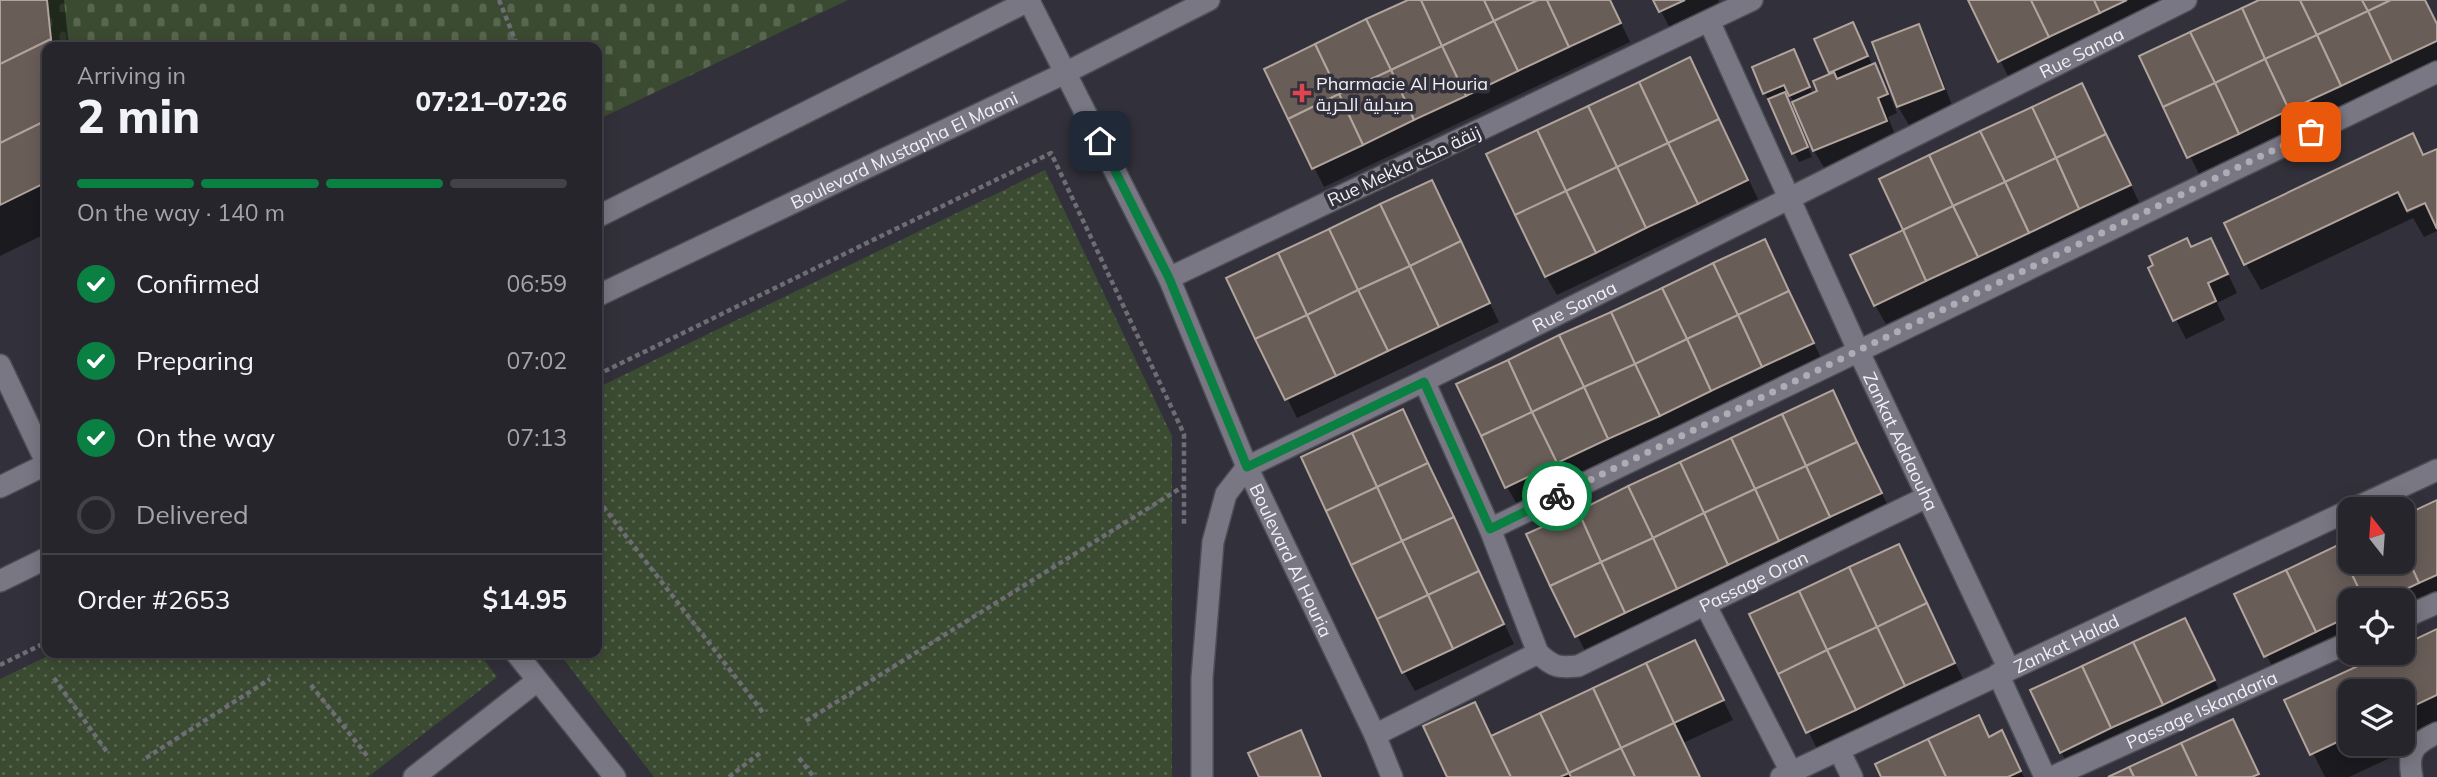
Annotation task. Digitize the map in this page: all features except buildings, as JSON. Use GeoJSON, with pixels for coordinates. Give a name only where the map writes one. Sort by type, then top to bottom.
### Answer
{"type":"FeatureCollection","features":[{"type":"Feature","properties":{"kind":"street","name":"Boulevard Al Houria"},"geometry":{"type":"LineString","coordinates":[[1030,0],[1169,278],[1247,467],[1376,735],[1392,777]]}},
{"type":"Feature","properties":{"kind":"street"},"geometry":{"type":"LineString","coordinates":[[602,214],[1030,0]]}},
{"type":"Feature","properties":{"kind":"street","name":"Boulevard Mustapha El Maani"},"geometry":{"type":"LineString","coordinates":[[602,294],[1065,73],[1209,0]]}},
{"type":"Feature","properties":{"kind":"street","name":"Rue Mekka زنقة مكة"},"geometry":{"type":"LineString","coordinates":[[1169,278],[1752,0]]}},
{"type":"Feature","properties":{"kind":"street","name":"Rue Sanaa"},"geometry":{"type":"LineString","coordinates":[[1202,777],[1202,678],[1213,542],[1226,494],[1247,467],[1424,382],[2186,0]]}},
{"type":"Feature","properties":{"kind":"street","name":"Zankat Addaouha"},"geometry":{"type":"LineString","coordinates":[[1709,21],[1927,497],[2003,671],[2045,777]]}},
{"type":"Feature","properties":{"kind":"street"},"geometry":{"type":"LineString","coordinates":[[1490,529],[2437,72]]}},
{"type":"Feature","properties":{"kind":"street"},"geometry":{"type":"LineString","coordinates":[[0,365],[42,453]]}},
{"type":"Feature","properties":{"kind":"street"},"geometry":{"type":"LineString","coordinates":[[1376,735],[1538,653],[1490,529],[1424,382]]}},
{"type":"Feature","properties":{"kind":"street"},"geometry":{"type":"LineString","coordinates":[[0,487],[42,466]]}},
{"type":"Feature","properties":{"kind":"street","name":"Zankat Halad"},"geometry":{"type":"LineString","coordinates":[[2379,497],[2437,470]]}},
{"type":"Feature","properties":{"kind":"street","name":"Passage Oran"},"geometry":{"type":"LineString","coordinates":[[1538,653],[1548,663],[1559,668],[1578,666],[1927,497]]}},
{"type":"Feature","properties":{"kind":"street","name":"Zankat Halad"},"geometry":{"type":"LineString","coordinates":[[1786,775],[2338,516]]}},
{"type":"Feature","properties":{"kind":"street"},"geometry":{"type":"LineString","coordinates":[[0,581],[42,560]]}},
{"type":"Feature","properties":{"kind":"street"},"geometry":{"type":"LineString","coordinates":[[2415,613],[2437,603]]}},
{"type":"Feature","properties":{"kind":"street"},"geometry":{"type":"LineString","coordinates":[[1706,606],[1786,775]]}},
{"type":"Feature","properties":{"kind":"street","name":"Passage Iskandaria"},"geometry":{"type":"LineString","coordinates":[[2052,777],[2338,647]]}},
{"type":"Feature","properties":{"kind":"street"},"geometry":{"type":"LineString","coordinates":[[520,658],[615,777]]}},
{"type":"Feature","properties":{"kind":"street"},"geometry":{"type":"LineString","coordinates":[[414,777],[537,681]]}},
{"type":"Feature","properties":{"kind":"street"},"geometry":{"type":"LineString","coordinates":[[2412,777],[2409,762],[2413,749],[2430,736]]}},
{"type":"Feature","properties":{"kind":"street"},"geometry":{"type":"LineString","coordinates":[[1839,750],[1852,777]]}},
{"type":"Feature","properties":{"kind":"path"},"geometry":{"type":"LineString","coordinates":[[499,0],[516,42]]}},
{"type":"Feature","properties":{"kind":"path"},"geometry":{"type":"LineString","coordinates":[[602,373],[1051,153],[1184,434],[1184,528]]}},
{"type":"Feature","properties":{"kind":"path"},"geometry":{"type":"LineString","coordinates":[[806,721],[1184,486]]}},
{"type":"Feature","properties":{"kind":"path"},"geometry":{"type":"LineString","coordinates":[[602,505],[765,715]]}},
{"type":"Feature","properties":{"kind":"path"},"geometry":{"type":"LineString","coordinates":[[0,665],[42,644]]}},
{"type":"Feature","properties":{"kind":"path"},"geometry":{"type":"LineString","coordinates":[[54,678],[107,752]]}},
{"type":"Feature","properties":{"kind":"path"},"geometry":{"type":"LineString","coordinates":[[146,758],[270,679]]}},
{"type":"Feature","properties":{"kind":"path"},"geometry":{"type":"LineString","coordinates":[[311,685],[368,757]]}},
{"type":"Feature","properties":{"kind":"path"},"geometry":{"type":"LineString","coordinates":[[729,777],[760,753]]}},
{"type":"Feature","properties":{"kind":"path"},"geometry":{"type":"LineString","coordinates":[[799,758],[814,777]]}},
{"type":"Feature","properties":{"kind":"green space"},"geometry":{"type":"Polygon","coordinates":[[[47,0],[848,0],[602,118],[602,42],[51,42],[47,0]]]}},
{"type":"Feature","properties":{"kind":"green space"},"geometry":{"type":"Polygon","coordinates":[[[1045,170],[1172,436],[1172,777],[654,777],[563,658],[602,658],[602,386],[1045,170]]]}},
{"type":"Feature","properties":{"kind":"green space"},"geometry":{"type":"Polygon","coordinates":[[[44,658],[483,658],[497,677],[368,777],[0,777],[0,679],[44,658]]]}},
{"type":"Feature","properties":{"kind":"way so far"},"geometry":{"type":"LineString","coordinates":[[1557,496],[2311,132]]}},
{"type":"Feature","properties":{"kind":"place","name":"Pharmacie Al Houria صيدلية الحرية"},"geometry":{"type":"Point","coordinates":[1302,93]}},
{"type":"Feature","properties":{"kind":"route"},"geometry":{"type":"LineString","coordinates":[[1100,141],[1169,278],[1247,467],[1424,382],[1490,529],[1557,496]]}}]}
